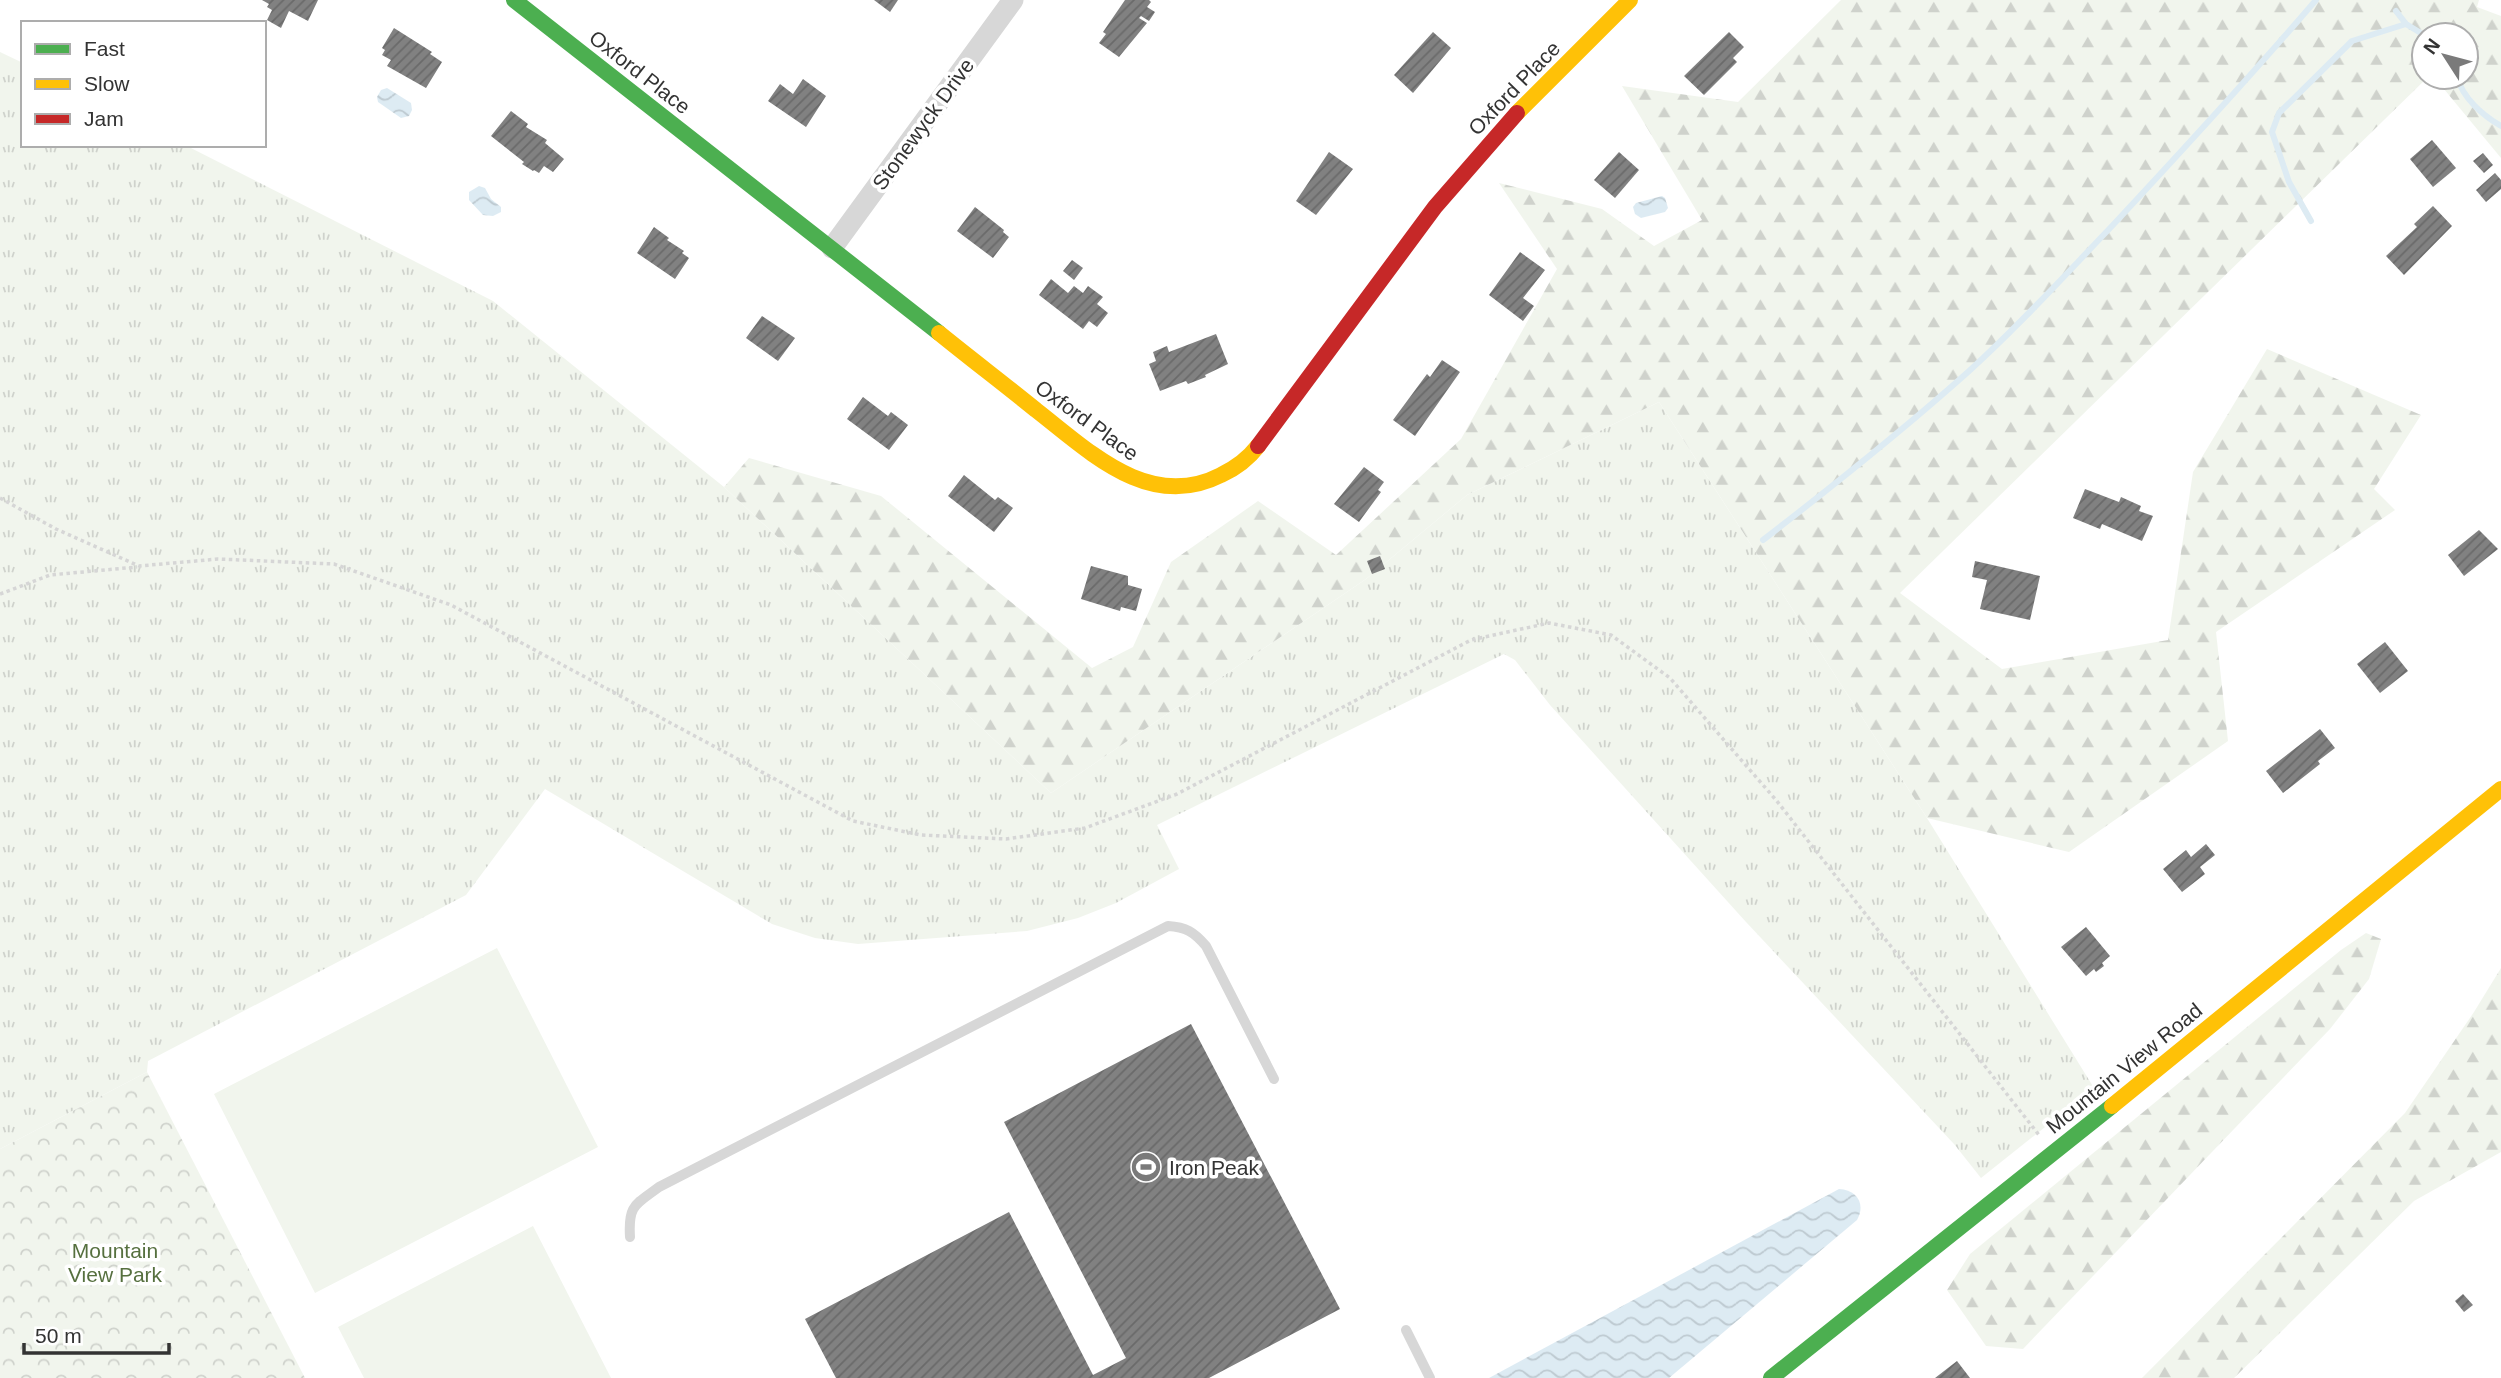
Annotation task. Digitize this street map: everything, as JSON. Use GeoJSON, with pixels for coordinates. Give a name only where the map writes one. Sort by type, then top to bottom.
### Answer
{"type":"FeatureCollection","features":[{"type":"Feature","properties":{"kind":"street","name":"Oxford Place"},"geometry":{"type":"LineString","coordinates":[[514,0],[1107,465],[1133,480],[1181,488],[1228,474],[1249,458],[1435,207],[1508,122],[1630,0]]}},
{"type":"Feature","properties":{"kind":"street","name":"Stonewyck Drive"},"geometry":{"type":"LineString","coordinates":[[832,248],[1013,0]]}},
{"type":"Feature","properties":{"kind":"street","name":"Mountain View Road"},"geometry":{"type":"LineString","coordinates":[[1771,1378],[2501,789]]}},
{"type":"Feature","properties":{"kind":"lane"},"geometry":{"type":"LineString","coordinates":[[630,1237],[629,1217],[634,1206],[659,1187],[1168,926],[1195,932],[1206,946],[1274,1079]]}},
{"type":"Feature","properties":{"kind":"lane"},"geometry":{"type":"LineString","coordinates":[[1406,1330],[1430,1378]]}},
{"type":"Feature","properties":{"kind":"path"},"geometry":{"type":"LineString","coordinates":[[0,498],[56,529],[139,566]]}},
{"type":"Feature","properties":{"kind":"path"},"geometry":{"type":"LineString","coordinates":[[0,594],[50,575],[139,566],[218,559],[334,564],[451,605],[853,821],[920,835],[994,839],[1085,828],[1177,794],[1471,640],[1549,622],[1611,635],[1670,678],[1768,790],[2053,1153]]}},
{"type":"Feature","properties":{"kind":"green space"},"geometry":{"type":"Polygon","coordinates":[[[1841,0],[2479,0],[2477,7],[2501,16],[2501,158],[2446,91],[2480,91],[2480,21],[2410,21],[2410,91],[2414,91],[1900,593],[2002,669],[2168,640],[2193,472],[2267,349],[2421,415],[2374,489],[2395,510],[2216,632],[2228,741],[2069,852],[1927,818],[1659,402],[1467,495],[1366,579],[1051,793],[724,487],[749,458],[881,496],[1092,668],[1133,647],[1171,562],[1258,501],[1336,555],[1461,439],[1557,269],[1499,183],[1602,209],[1654,246],[1702,220],[1622,86],[1738,102],[1841,0]]]}},
{"type":"Feature","properties":{"kind":"green space"},"geometry":{"type":"Polygon","coordinates":[[[0,52],[21,62],[21,147],[189,147],[493,301],[724,487],[1051,793],[1366,579],[1467,495],[1659,402],[1927,818],[2094,1088],[1981,1178],[1954,1144],[1746,922],[1550,705],[1515,660],[1504,654],[1157,825],[1179,869],[1116,903],[1078,918],[1027,931],[858,944],[815,938],[772,924],[545,789],[466,895],[148,1061],[147,1072],[0,1149],[0,52]]]}},
{"type":"Feature","properties":{"kind":"green space"},"geometry":{"type":"Polygon","coordinates":[[[2366,933],[2381,939],[2369,979],[2330,1029],[2023,1349],[1986,1346],[1947,1290],[1970,1254],[2341,950],[2366,933]]]}},
{"type":"Feature","properties":{"kind":"green space"},"geometry":{"type":"Polygon","coordinates":[[[497,948],[598,1147],[315,1293],[214,1094],[497,948]]]}},
{"type":"Feature","properties":{"kind":"green space"},"geometry":{"type":"Polygon","coordinates":[[[2501,968],[2501,1152],[2414,1201],[2234,1378],[2142,1378],[2405,1113],[2501,968]]]}},
{"type":"Feature","properties":{"kind":"green space","name":"Mountain View Park"},"geometry":{"type":"Polygon","coordinates":[[[147,1072],[305,1378],[0,1378],[0,1149],[147,1072]]]}},
{"type":"Feature","properties":{"kind":"green space"},"geometry":{"type":"Polygon","coordinates":[[[533,1226],[611,1378],[364,1378],[338,1327],[533,1226]]]}},
{"type":"Feature","properties":{"kind":"water"},"geometry":{"type":"Polygon","coordinates":[[[387,88],[411,103],[409,116],[401,118],[378,102],[377,97],[381,90],[387,88]]]}},
{"type":"Feature","properties":{"kind":"water"},"geometry":{"type":"Polygon","coordinates":[[[479,186],[485,188],[491,199],[501,207],[501,212],[493,216],[483,215],[469,200],[469,192],[479,186]]]}},
{"type":"Feature","properties":{"kind":"water"},"geometry":{"type":"Polygon","coordinates":[[[1662,196],[1668,208],[1665,212],[1641,218],[1635,214],[1633,207],[1636,203],[1662,196]]]}},
{"type":"Feature","properties":{"kind":"water"},"geometry":{"type":"Polygon","coordinates":[[[1839,1189],[1851,1192],[1858,1199],[1861,1209],[1857,1220],[1669,1378],[1489,1378],[1839,1189]]]}},
{"type":"Feature","properties":{"kind":"building"},"geometry":{"type":"Polygon","coordinates":[[[262,0],[318,0],[308,21],[289,11],[281,28],[267,20],[272,10],[267,7],[269,4],[262,0]]]}},
{"type":"Feature","properties":{"kind":"building"},"geometry":{"type":"Polygon","coordinates":[[[874,0],[898,0],[890,12],[874,0]]]}},
{"type":"Feature","properties":{"kind":"building"},"geometry":{"type":"Polygon","coordinates":[[[1125,0],[1149,0],[1151,2],[1147,7],[1155,12],[1149,21],[1141,16],[1139,18],[1147,23],[1119,57],[1099,43],[1106,34],[1103,32],[1125,0]]]}},
{"type":"Feature","properties":{"kind":"building"},"geometry":{"type":"Polygon","coordinates":[[[394,28],[432,52],[430,54],[442,62],[426,88],[387,66],[391,60],[382,55],[385,50],[382,48],[394,28]]]}},
{"type":"Feature","properties":{"kind":"building"},"geometry":{"type":"Polygon","coordinates":[[[1433,32],[1451,48],[1413,93],[1394,75],[1433,32]]]}},
{"type":"Feature","properties":{"kind":"building"},"geometry":{"type":"Polygon","coordinates":[[[1729,32],[1744,47],[1733,58],[1737,62],[1704,95],[1684,76],[1729,32]]]}},
{"type":"Feature","properties":{"kind":"building"},"geometry":{"type":"Polygon","coordinates":[[[803,79],[826,96],[806,127],[768,101],[780,84],[793,94],[803,79]]]}},
{"type":"Feature","properties":{"kind":"building"},"geometry":{"type":"Polygon","coordinates":[[[511,111],[528,124],[526,127],[547,140],[545,143],[564,159],[553,172],[544,166],[539,173],[533,171],[491,136],[511,111]]]}},
{"type":"Feature","properties":{"kind":"building"},"geometry":{"type":"Polygon","coordinates":[[[2432,140],[2456,168],[2433,187],[2410,159],[2432,140]]]}},
{"type":"Feature","properties":{"kind":"building"},"geometry":{"type":"Polygon","coordinates":[[[1329,152],[1353,169],[1316,215],[1296,201],[1329,152]]]}},
{"type":"Feature","properties":{"kind":"building"},"geometry":{"type":"Polygon","coordinates":[[[1619,152],[1639,170],[1615,198],[1594,180],[1619,152]]]}},
{"type":"Feature","properties":{"kind":"building"},"geometry":{"type":"Polygon","coordinates":[[[2483,153],[2493,165],[2484,173],[2473,161],[2483,153]]]}},
{"type":"Feature","properties":{"kind":"building"},"geometry":{"type":"Polygon","coordinates":[[[2495,173],[2501,180],[2501,189],[2486,202],[2476,190],[2495,173]]]}},
{"type":"Feature","properties":{"kind":"building"},"geometry":{"type":"Polygon","coordinates":[[[2433,206],[2452,226],[2404,275],[2386,256],[2417,227],[2414,224],[2433,206]]]}},
{"type":"Feature","properties":{"kind":"building"},"geometry":{"type":"Polygon","coordinates":[[[975,207],[1009,237],[993,258],[957,231],[975,207]]]}},
{"type":"Feature","properties":{"kind":"building"},"geometry":{"type":"Polygon","coordinates":[[[654,227],[689,258],[675,279],[637,253],[654,227]]]}},
{"type":"Feature","properties":{"kind":"building"},"geometry":{"type":"Polygon","coordinates":[[[1520,252],[1545,270],[1523,298],[1534,306],[1523,321],[1489,295],[1520,252]]]}},
{"type":"Feature","properties":{"kind":"building"},"geometry":{"type":"Polygon","coordinates":[[[1072,260],[1083,268],[1074,280],[1063,271],[1072,260]]]}},
{"type":"Feature","properties":{"kind":"building"},"geometry":{"type":"Polygon","coordinates":[[[1051,279],[1068,293],[1074,286],[1083,293],[1088,286],[1103,297],[1097,304],[1108,313],[1097,327],[1089,321],[1083,329],[1039,295],[1051,279]]]}},
{"type":"Feature","properties":{"kind":"building"},"geometry":{"type":"Polygon","coordinates":[[[762,316],[795,338],[778,361],[746,338],[762,316]]]}},
{"type":"Feature","properties":{"kind":"building"},"geometry":{"type":"Polygon","coordinates":[[[1216,334],[1228,364],[1205,375],[1206,377],[1160,391],[1149,364],[1156,361],[1153,352],[1167,346],[1169,352],[1216,334]]]}},
{"type":"Feature","properties":{"kind":"building"},"geometry":{"type":"Polygon","coordinates":[[[1442,360],[1460,372],[1415,436],[1393,420],[1427,374],[1430,377],[1442,360]]]}},
{"type":"Feature","properties":{"kind":"building"},"geometry":{"type":"Polygon","coordinates":[[[863,397],[888,416],[891,412],[908,425],[889,450],[847,419],[863,397]]]}},
{"type":"Feature","properties":{"kind":"building"},"geometry":{"type":"Polygon","coordinates":[[[1364,467],[1384,482],[1378,490],[1381,492],[1359,522],[1334,504],[1364,467]]]}},
{"type":"Feature","properties":{"kind":"building"},"geometry":{"type":"Polygon","coordinates":[[[964,475],[995,500],[998,497],[1013,508],[994,532],[948,496],[964,475]]]}},
{"type":"Feature","properties":{"kind":"building"},"geometry":{"type":"Polygon","coordinates":[[[2085,489],[2119,502],[2121,497],[2141,506],[2139,511],[2153,516],[2142,541],[2102,524],[2100,529],[2073,518],[2085,489]]]}},
{"type":"Feature","properties":{"kind":"building"},"geometry":{"type":"Polygon","coordinates":[[[2479,530],[2498,549],[2464,576],[2448,555],[2479,530]]]}},
{"type":"Feature","properties":{"kind":"building"},"geometry":{"type":"Polygon","coordinates":[[[1380,556],[1385,569],[1372,574],[1367,561],[1380,556]]]}},
{"type":"Feature","properties":{"kind":"building"},"geometry":{"type":"Polygon","coordinates":[[[1975,561],[2040,576],[2030,620],[1980,609],[1987,580],[1972,577],[1975,561]]]}},
{"type":"Feature","properties":{"kind":"building"},"geometry":{"type":"Polygon","coordinates":[[[1091,566],[1128,576],[1128,585],[1142,589],[1136,611],[1121,607],[1120,611],[1081,599],[1091,566]]]}},
{"type":"Feature","properties":{"kind":"building"},"geometry":{"type":"Polygon","coordinates":[[[2385,642],[2408,671],[2380,693],[2357,664],[2385,642]]]}},
{"type":"Feature","properties":{"kind":"building"},"geometry":{"type":"Polygon","coordinates":[[[2320,729],[2335,748],[2318,761],[2320,764],[2283,793],[2266,771],[2320,729]]]}},
{"type":"Feature","properties":{"kind":"building"},"geometry":{"type":"Polygon","coordinates":[[[2206,844],[2215,855],[2200,867],[2205,874],[2182,892],[2163,869],[2186,850],[2191,857],[2206,844]]]}},
{"type":"Feature","properties":{"kind":"building"},"geometry":{"type":"Polygon","coordinates":[[[2086,927],[2110,956],[2102,963],[2104,966],[2096,972],[2094,969],[2086,976],[2061,947],[2086,927]]]}},
{"type":"Feature","properties":{"kind":"building","name":"Iron Peak"},"geometry":{"type":"Polygon","coordinates":[[[1191,1024],[1340,1309],[1209,1378],[836,1378],[805,1319],[1009,1212],[1093,1375],[1126,1358],[1004,1122],[1191,1024]]]}},
{"type":"Feature","properties":{"kind":"building"},"geometry":{"type":"Polygon","coordinates":[[[2463,1294],[2473,1305],[2464,1312],[2455,1301],[2463,1294]]]}},
{"type":"Feature","properties":{"kind":"building"},"geometry":{"type":"Polygon","coordinates":[[[1957,1361],[1970,1378],[1935,1378],[1957,1361]]]}},
{"type":"Feature","properties":{"kind":"waterway"},"geometry":{"type":"LineString","coordinates":[[1763,540],[1893,437],[2006,337],[2165,169],[2316,0]]}},
{"type":"Feature","properties":{"kind":"waterway"},"geometry":{"type":"LineString","coordinates":[[2396,11],[2410,26]]}},
{"type":"Feature","properties":{"kind":"waterway"},"geometry":{"type":"LineString","coordinates":[[2311,221],[2289,182],[2272,132],[2279,113],[2352,41],[2406,24]]}},
{"type":"Feature","properties":{"kind":"waterway"},"geometry":{"type":"LineString","coordinates":[[2463,91],[2474,105],[2501,126]]}},
{"type":"Feature","properties":{"kind":"traffic: fast"},"geometry":{"type":"LineString","coordinates":[[514,0],[939,333]]}},
{"type":"Feature","properties":{"kind":"traffic: fast"},"geometry":{"type":"LineString","coordinates":[[1771,1378],[2112,1106]]}},
{"type":"Feature","properties":{"kind":"traffic: slow"},"geometry":{"type":"LineString","coordinates":[[1517,113],[1630,0]]}},
{"type":"Feature","properties":{"kind":"traffic: slow"},"geometry":{"type":"LineString","coordinates":[[939,333],[1077,443],[1121,472],[1145,482],[1169,486],[1195,485],[1232,469],[1258,446]]}},
{"type":"Feature","properties":{"kind":"traffic: slow"},"geometry":{"type":"LineString","coordinates":[[2112,1106],[2501,789]]}},
{"type":"Feature","properties":{"kind":"traffic: jam"},"geometry":{"type":"LineString","coordinates":[[1258,446],[1435,207],[1517,113]]}},
{"type":"Feature","properties":{"kind":"place","name":"Iron Peak"},"geometry":{"type":"Point","coordinates":[1146,1167]}}]}
